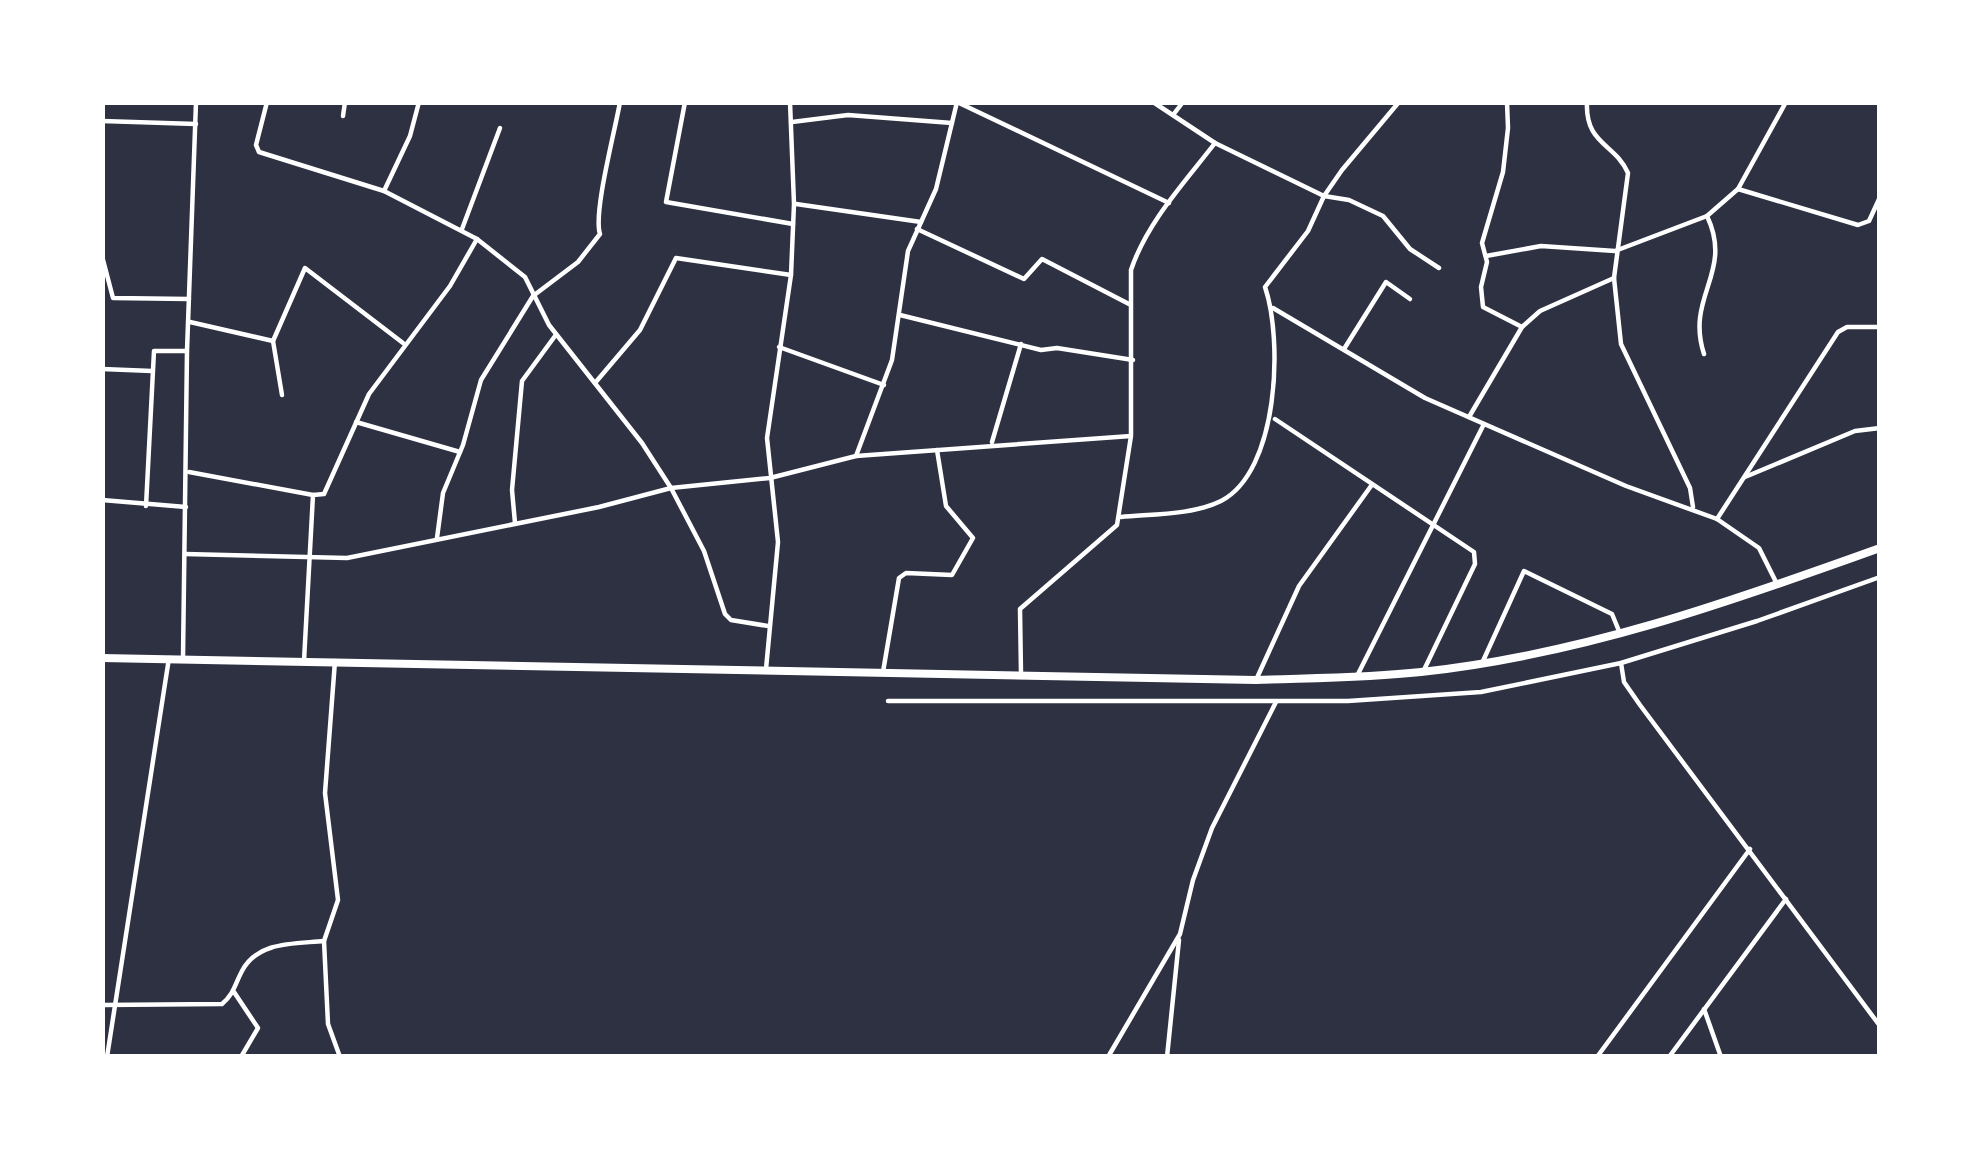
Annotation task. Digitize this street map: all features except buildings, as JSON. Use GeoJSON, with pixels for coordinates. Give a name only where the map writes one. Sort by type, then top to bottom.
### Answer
{"type":"FeatureCollection","features":[{"type":"Feature","properties":{"kind":"highway"},"geometry":{"type":"LineString","coordinates":[[102,658],[1256,680],[1424,672],[1619,635],[1880,548]]}},
{"type":"Feature","properties":{"kind":"street"},"geometry":{"type":"LineString","coordinates":[[183,658],[196,102]]}},
{"type":"Feature","properties":{"kind":"street"},"geometry":{"type":"LineString","coordinates":[[267,102],[256,145],[259,152],[384,191],[477,239],[519,269],[556,334],[671,488],[704,551],[728,618],[768,626]]}},
{"type":"Feature","properties":{"kind":"street"},"geometry":{"type":"LineString","coordinates":[[343,116],[345,102]]}},
{"type":"Feature","properties":{"kind":"street"},"geometry":{"type":"LineString","coordinates":[[384,191],[410,136],[419,102]]}},
{"type":"Feature","properties":{"kind":"street"},"geometry":{"type":"LineString","coordinates":[[436,541],[443,493],[460,452],[476,389],[533,296],[578,262],[600,233],[595,220],[620,102]]}},
{"type":"Feature","properties":{"kind":"street"},"geometry":{"type":"LineString","coordinates":[[685,102],[666,202],[793,224]]}},
{"type":"Feature","properties":{"kind":"street"},"geometry":{"type":"LineString","coordinates":[[766,670],[778,542],[767,438],[791,275],[790,102]]}},
{"type":"Feature","properties":{"kind":"street"},"geometry":{"type":"LineString","coordinates":[[856,456],[884,385],[904,268],[943,167],[957,102],[974,105],[1168,202]]}},
{"type":"Feature","properties":{"kind":"street"},"geometry":{"type":"LineString","coordinates":[[1153,102],[1215,143],[1324,196],[1336,195],[1383,216],[1410,249],[1438,268]]}},
{"type":"Feature","properties":{"kind":"street"},"geometry":{"type":"LineString","coordinates":[[1173,115],[1183,102]]}},
{"type":"Feature","properties":{"kind":"street"},"geometry":{"type":"LineString","coordinates":[[1121,517],[1225,500],[1250,470],[1272,417],[1273,308],[1265,287],[1308,231],[1324,196],[1399,102]]}},
{"type":"Feature","properties":{"kind":"street"},"geometry":{"type":"LineString","coordinates":[[1507,102],[1503,172],[1482,243],[1486,256],[1481,304],[1522,327]]}},
{"type":"Feature","properties":{"kind":"street"},"geometry":{"type":"LineString","coordinates":[[1587,102],[1592,131],[1628,173],[1614,278],[1627,362],[1690,488],[1693,510]]}},
{"type":"Feature","properties":{"kind":"street"},"geometry":{"type":"LineString","coordinates":[[1486,256],[1541,246],[1615,251],[1707,216],[1738,188],[1786,102]]}},
{"type":"Feature","properties":{"kind":"street"},"geometry":{"type":"LineString","coordinates":[[792,122],[848,115],[952,123]]}},
{"type":"Feature","properties":{"kind":"street"},"geometry":{"type":"LineString","coordinates":[[102,121],[196,124]]}},
{"type":"Feature","properties":{"kind":"street"},"geometry":{"type":"LineString","coordinates":[[461,230],[500,128]]}},
{"type":"Feature","properties":{"kind":"street"},"geometry":{"type":"LineString","coordinates":[[1021,676],[1020,609],[1112,533],[1121,517],[1131,436],[1129,304],[1138,251],[1168,202],[1215,143]]}},
{"type":"Feature","properties":{"kind":"street"},"geometry":{"type":"LineString","coordinates":[[1738,188],[1858,225],[1868,221],[1880,197]]}},
{"type":"Feature","properties":{"kind":"street"},"geometry":{"type":"LineString","coordinates":[[794,204],[919,225],[1024,279],[1042,259],[1129,304]]}},
{"type":"Feature","properties":{"kind":"street"},"geometry":{"type":"LineString","coordinates":[[1704,354],[1697,320],[1718,252],[1707,216]]}},
{"type":"Feature","properties":{"kind":"street"},"geometry":{"type":"LineString","coordinates":[[187,472],[324,494],[369,394],[450,286],[477,239]]}},
{"type":"Feature","properties":{"kind":"street"},"geometry":{"type":"LineString","coordinates":[[102,256],[113,298],[191,299]]}},
{"type":"Feature","properties":{"kind":"street"},"geometry":{"type":"LineString","coordinates":[[595,383],[640,330],[676,258],[791,275]]}},
{"type":"Feature","properties":{"kind":"street"},"geometry":{"type":"LineString","coordinates":[[282,395],[273,341],[304,268],[404,344]]}},
{"type":"Feature","properties":{"kind":"street"},"geometry":{"type":"LineString","coordinates":[[1469,417],[1522,327],[1540,311],[1614,278]]}},
{"type":"Feature","properties":{"kind":"street"},"geometry":{"type":"LineString","coordinates":[[1343,350],[1386,282],[1411,299]]}},
{"type":"Feature","properties":{"kind":"street"},"geometry":{"type":"LineString","coordinates":[[1273,308],[1425,398],[1717,519],[1759,548],[1777,585]]}},
{"type":"Feature","properties":{"kind":"street"},"geometry":{"type":"LineString","coordinates":[[899,315],[1042,350],[1057,348],[1133,360]]}},
{"type":"Feature","properties":{"kind":"street"},"geometry":{"type":"LineString","coordinates":[[190,322],[273,341]]}},
{"type":"Feature","properties":{"kind":"street"},"geometry":{"type":"LineString","coordinates":[[1717,519],[1838,332],[1847,327],[1880,327]]}},
{"type":"Feature","properties":{"kind":"street"},"geometry":{"type":"LineString","coordinates":[[515,523],[512,490],[522,381],[556,334]]}},
{"type":"Feature","properties":{"kind":"street"},"geometry":{"type":"LineString","coordinates":[[991,443],[1021,344]]}},
{"type":"Feature","properties":{"kind":"street"},"geometry":{"type":"LineString","coordinates":[[779,347],[884,385]]}},
{"type":"Feature","properties":{"kind":"street"},"geometry":{"type":"LineString","coordinates":[[146,506],[154,349],[188,351]]}},
{"type":"Feature","properties":{"kind":"street"},"geometry":{"type":"LineString","coordinates":[[102,370],[152,370]]}},
{"type":"Feature","properties":{"kind":"street"},"geometry":{"type":"LineString","coordinates":[[1272,417],[1434,524],[1477,558],[1424,672]]}},
{"type":"Feature","properties":{"kind":"street"},"geometry":{"type":"LineString","coordinates":[[356,422],[460,452]]}},
{"type":"Feature","properties":{"kind":"street"},"geometry":{"type":"LineString","coordinates":[[1357,676],[1484,424]]}},
{"type":"Feature","properties":{"kind":"street"},"geometry":{"type":"LineString","coordinates":[[1744,477],[1856,430],[1880,428]]}},
{"type":"Feature","properties":{"kind":"street"},"geometry":{"type":"LineString","coordinates":[[184,554],[347,558],[671,488],[770,478],[856,456],[1131,436]]}},
{"type":"Feature","properties":{"kind":"street"},"geometry":{"type":"LineString","coordinates":[[883,672],[899,578],[906,573],[952,575],[973,538],[946,506],[938,450]]}},
{"type":"Feature","properties":{"kind":"street"},"geometry":{"type":"LineString","coordinates":[[1256,680],[1299,586],[1371,486]]}},
{"type":"Feature","properties":{"kind":"street"},"geometry":{"type":"LineString","coordinates":[[304,661],[313,495]]}},
{"type":"Feature","properties":{"kind":"street"},"geometry":{"type":"LineString","coordinates":[[102,500],[186,507]]}},
{"type":"Feature","properties":{"kind":"street"},"geometry":{"type":"LineString","coordinates":[[1483,661],[1524,571],[1612,614],[1619,635]]}},
{"type":"Feature","properties":{"kind":"street"},"geometry":{"type":"LineString","coordinates":[[888,701],[1276,702],[1481,692],[1621,663],[1880,577]]}},
{"type":"Feature","properties":{"kind":"street"},"geometry":{"type":"LineString","coordinates":[[107,1057],[169,658]]}},
{"type":"Feature","properties":{"kind":"street"},"geometry":{"type":"LineString","coordinates":[[335,661],[325,793],[338,900],[323,941],[328,1024],[340,1057]]}},
{"type":"Feature","properties":{"kind":"street"},"geometry":{"type":"LineString","coordinates":[[1621,663],[1624,682],[1640,705],[1880,1026]]}},
{"type":"Feature","properties":{"kind":"street"},"geometry":{"type":"LineString","coordinates":[[1167,1057],[1180,934],[1193,880],[1212,829],[1276,702]]}},
{"type":"Feature","properties":{"kind":"street"},"geometry":{"type":"LineString","coordinates":[[1597,1057],[1750,849]]}},
{"type":"Feature","properties":{"kind":"street"},"geometry":{"type":"LineString","coordinates":[[1669,1057],[1786,899]]}},
{"type":"Feature","properties":{"kind":"street"},"geometry":{"type":"LineString","coordinates":[[1108,1057],[1180,934]]}},
{"type":"Feature","properties":{"kind":"street"},"geometry":{"type":"LineString","coordinates":[[102,1005],[222,1004],[244,968],[265,949],[323,941]]}},
{"type":"Feature","properties":{"kind":"street"},"geometry":{"type":"LineString","coordinates":[[233,992],[258,1028],[241,1057]]}},
{"type":"Feature","properties":{"kind":"street"},"geometry":{"type":"LineString","coordinates":[[1704,1009],[1721,1057]]}}]}
